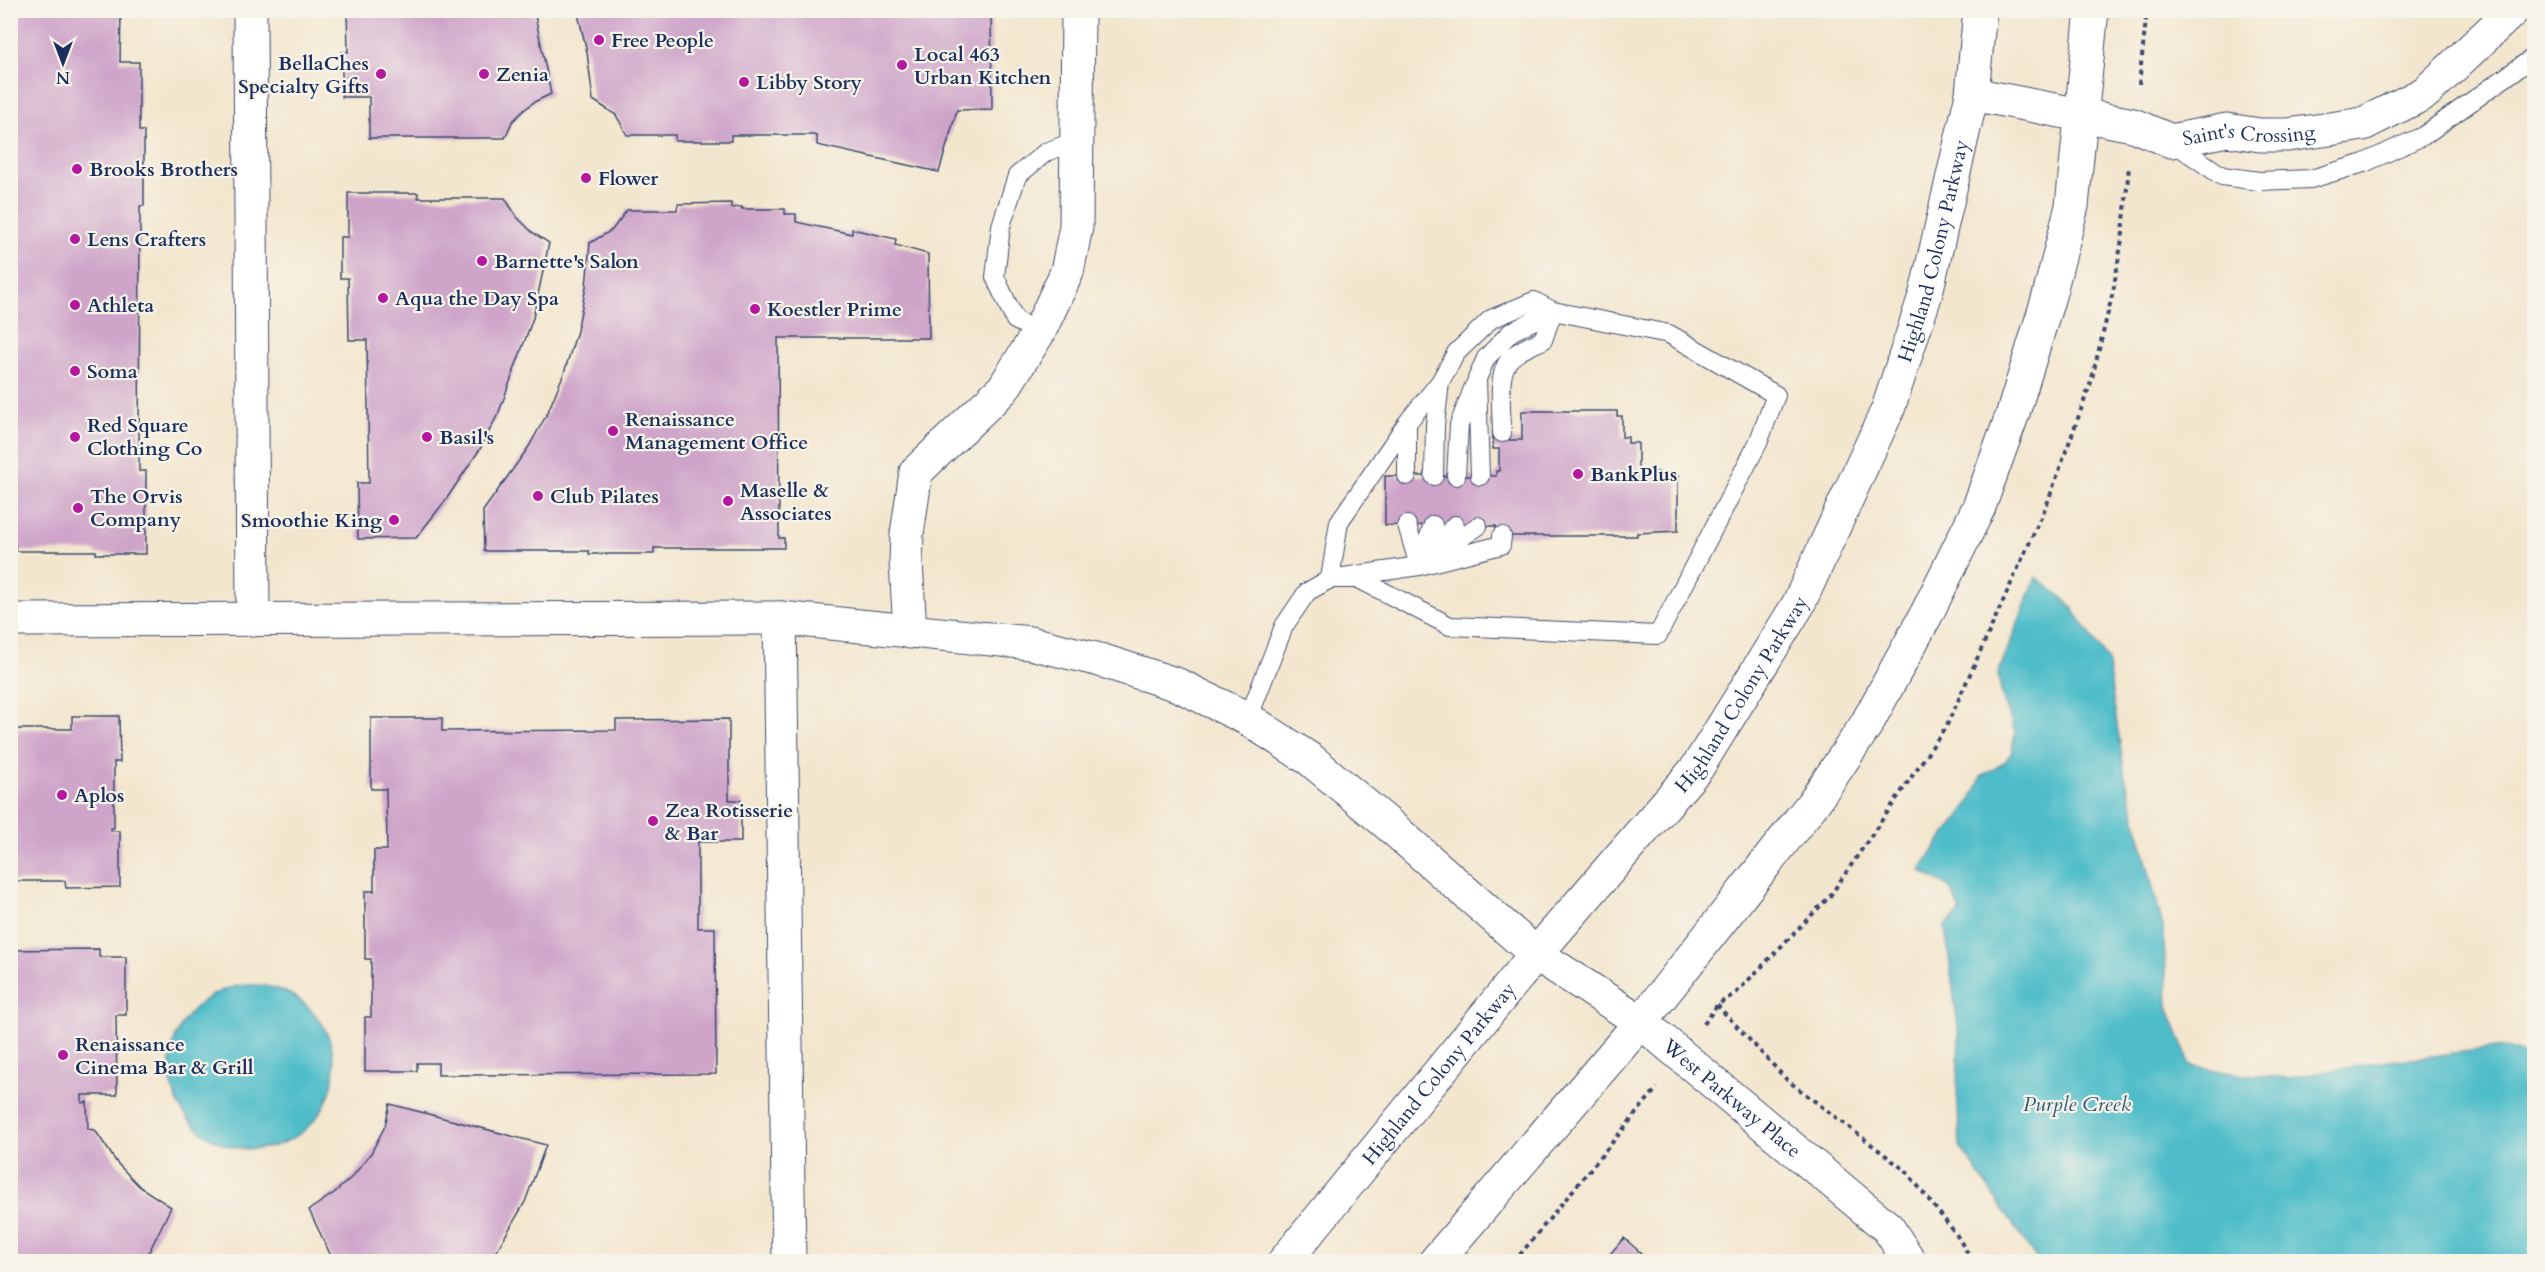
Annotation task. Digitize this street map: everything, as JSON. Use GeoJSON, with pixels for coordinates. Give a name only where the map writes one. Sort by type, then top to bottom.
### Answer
{"type":"FeatureCollection","features":[{"type":"Feature","properties":{"kind":"street"},"geometry":{"type":"LineString","coordinates":[[250,10],[253,620]]}},
{"type":"Feature","properties":{"kind":"street"},"geometry":{"type":"LineString","coordinates":[[910,632],[906,562],[907,534],[916,472],[1003,389],[1039,332],[1067,272],[1076,227],[1078,10]]}},
{"type":"Feature","properties":{"kind":"street","name":"Highland Colony Parkway"},"geometry":{"type":"LineString","coordinates":[[1284,1262],[1536,954],[1697,768],[1798,605],[1888,409],[1926,292],[1972,94],[1980,10]]}},
{"type":"Feature","properties":{"kind":"street"},"geometry":{"type":"LineString","coordinates":[[1435,1262],[1641,1022],[1814,802],[1866,725],[1926,615],[1979,507],[2013,413],[2049,296],[2072,206],[2083,116],[2092,10]]}},
{"type":"Feature","properties":{"kind":"street","name":"Saint's Crossing"},"geometry":{"type":"LineString","coordinates":[[2171,141],[2227,130],[2260,135],[2288,135],[2363,124],[2425,93],[2513,10]]}},
{"type":"Feature","properties":{"kind":"street"},"geometry":{"type":"LineString","coordinates":[[1972,94],[2133,125],[2171,141]]}},
{"type":"Feature","properties":{"kind":"street"},"geometry":{"type":"LineString","coordinates":[[780,618],[789,1262]]}},
{"type":"Feature","properties":{"kind":"street","name":"West Parkway Place"},"geometry":{"type":"LineString","coordinates":[[10,620],[780,618],[1030,643],[1088,657],[1178,685],[1248,719],[1311,760],[1536,954],[1641,1022],[1888,1227],[1910,1262]]}},
{"type":"Feature","properties":{"kind":"lane","name":"Saint's Crossing"},"geometry":{"type":"LineString","coordinates":[[2171,141],[2222,176],[2259,181],[2311,179],[2364,163],[2423,136],[2535,57]]}},
{"type":"Feature","properties":{"kind":"lane"},"geometry":{"type":"LineString","coordinates":[[1039,332],[1015,320],[995,277],[1000,226],[1017,176],[1046,152],[1078,140]]}},
{"type":"Feature","properties":{"kind":"lane"},"geometry":{"type":"LineString","coordinates":[[1534,301],[1553,311],[1669,334],[1776,395],[1758,443],[1658,635],[1450,626],[1359,579],[1330,579],[1339,522],[1407,423],[1440,382],[1456,353],[1491,319],[1534,301]]}},
{"type":"Feature","properties":{"kind":"lane"},"geometry":{"type":"LineString","coordinates":[[1456,476],[1459,425],[1486,358],[1511,332],[1553,311]]}},
{"type":"Feature","properties":{"kind":"lane"},"geometry":{"type":"LineString","coordinates":[[1502,433],[1503,380],[1508,362],[1543,340],[1553,311]]}},
{"type":"Feature","properties":{"kind":"lane"},"geometry":{"type":"LineString","coordinates":[[1477,379],[1480,476]]}},
{"type":"Feature","properties":{"kind":"lane"},"geometry":{"type":"LineString","coordinates":[[1434,476],[1435,425],[1440,382]]}},
{"type":"Feature","properties":{"kind":"lane"},"geometry":{"type":"LineString","coordinates":[[1407,423],[1407,476]]}},
{"type":"Feature","properties":{"kind":"lane"},"geometry":{"type":"LineString","coordinates":[[1407,525],[1419,566]]}},
{"type":"Feature","properties":{"kind":"lane"},"geometry":{"type":"LineString","coordinates":[[1419,566],[1433,525]]}},
{"type":"Feature","properties":{"kind":"lane"},"geometry":{"type":"LineString","coordinates":[[1419,566],[1455,525]]}},
{"type":"Feature","properties":{"kind":"lane"},"geometry":{"type":"LineString","coordinates":[[1419,566],[1478,526]]}},
{"type":"Feature","properties":{"kind":"lane"},"geometry":{"type":"LineString","coordinates":[[1248,719],[1284,626],[1307,592],[1330,579],[1419,566],[1501,545],[1502,536]]}},
{"type":"Feature","properties":{"kind":"path"},"geometry":{"type":"LineString","coordinates":[[2139,84],[2147,10]]}},
{"type":"Feature","properties":{"kind":"path"},"geometry":{"type":"LineString","coordinates":[[1717,1005],[1787,1080],[1906,1171],[1956,1234],[1973,1262]]}},
{"type":"Feature","properties":{"kind":"water","name":"Purple Creek"},"geometry":{"type":"Polygon","coordinates":[[[2036,577],[2068,602],[2107,659],[2125,777],[2163,927],[2168,1006],[2190,1065],[2231,1073],[2290,1078],[2374,1063],[2504,1047],[2534,1058],[2534,1261],[2038,1261],[1960,1146],[1957,1089],[1959,1035],[1945,926],[1961,911],[1949,887],[1921,871],[1970,801],[1981,777],[2004,763],[2012,752],[2015,731],[2002,696],[1998,674],[2036,577]]]}},
{"type":"Feature","properties":{"kind":"water"},"geometry":{"type":"Polygon","coordinates":[[[252,985],[283,991],[310,1009],[328,1036],[334,1067],[328,1098],[310,1125],[283,1143],[252,1149],[221,1143],[194,1125],[176,1098],[170,1067],[176,1036],[194,1009],[221,991],[252,985]]]}},
{"type":"Feature","properties":{"kind":"building"},"geometry":{"type":"Polygon","coordinates":[[[10,10],[121,10],[120,62],[139,62],[139,131],[144,131],[144,206],[140,206],[139,471],[146,471],[146,554],[96,554],[96,551],[15,551],[15,544],[10,544],[10,10]]]}},
{"type":"Feature","properties":{"kind":"building","name":"Zenia"},"geometry":{"type":"Polygon","coordinates":[[[347,10],[534,10],[551,94],[524,110],[512,122],[505,138],[369,138],[369,97],[342,97],[342,52],[348,52],[347,10]]]}},
{"type":"Feature","properties":{"kind":"building"},"geometry":{"type":"Polygon","coordinates":[[[577,10],[991,10],[992,109],[957,110],[939,172],[817,145],[817,136],[813,135],[731,135],[731,141],[675,141],[675,135],[627,135],[616,115],[593,100],[587,52],[577,10]]]}},
{"type":"Feature","properties":{"kind":"building"},"geometry":{"type":"Polygon","coordinates":[[[348,193],[418,193],[418,198],[505,198],[517,217],[532,232],[549,243],[533,318],[499,412],[480,449],[445,501],[416,538],[358,539],[357,483],[369,483],[367,340],[349,340],[348,278],[340,278],[340,237],[348,237],[348,193]]]}},
{"type":"Feature","properties":{"kind":"building"},"geometry":{"type":"Polygon","coordinates":[[[731,203],[731,208],[785,209],[785,214],[796,214],[796,222],[852,234],[852,229],[896,239],[895,245],[928,254],[929,338],[778,338],[779,538],[784,538],[784,548],[654,548],[654,554],[589,554],[589,551],[484,551],[483,511],[528,448],[547,414],[564,373],[577,331],[586,287],[590,243],[612,230],[627,210],[677,210],[678,204],[731,203]]]}},
{"type":"Feature","properties":{"kind":"building","name":"BankPlus"},"geometry":{"type":"Polygon","coordinates":[[[1522,411],[1617,411],[1617,416],[1622,416],[1622,437],[1628,437],[1628,443],[1638,443],[1638,472],[1659,472],[1659,476],[1678,476],[1678,531],[1637,533],[1637,536],[1496,536],[1496,526],[1385,525],[1385,476],[1496,476],[1496,471],[1499,471],[1499,449],[1493,449],[1493,433],[1509,433],[1509,440],[1522,440],[1522,411]]]}},
{"type":"Feature","properties":{"kind":"building","name":"Aplos"},"geometry":{"type":"Polygon","coordinates":[[[72,716],[119,716],[120,762],[114,762],[114,828],[111,828],[111,831],[120,831],[120,887],[66,888],[65,881],[10,881],[10,729],[72,729],[72,716]]]}},
{"type":"Feature","properties":{"kind":"building"},"geometry":{"type":"Polygon","coordinates":[[[371,718],[442,718],[442,731],[616,730],[616,720],[729,719],[729,800],[741,800],[741,842],[698,842],[698,928],[715,928],[716,1074],[438,1075],[438,1063],[417,1063],[417,1071],[365,1071],[365,1017],[371,1017],[371,959],[365,959],[365,891],[374,891],[374,850],[387,850],[386,789],[371,789],[371,718]]]}},
{"type":"Feature","properties":{"kind":"building"},"geometry":{"type":"Polygon","coordinates":[[[99,949],[99,957],[126,957],[126,1015],[116,1015],[117,1095],[82,1095],[82,1103],[87,1102],[88,1129],[95,1130],[117,1163],[140,1187],[171,1207],[144,1262],[10,1262],[10,950],[99,949]]]}},
{"type":"Feature","properties":{"kind":"building"},"geometry":{"type":"Polygon","coordinates":[[[390,1104],[546,1145],[525,1202],[490,1262],[334,1262],[309,1210],[334,1193],[353,1176],[371,1153],[385,1126],[390,1104]]]}},
{"type":"Feature","properties":{"kind":"building"},"geometry":{"type":"Polygon","coordinates":[[[1624,1238],[1651,1262],[1603,1262],[1624,1238]]]}},
{"type":"Feature","properties":{"kind":"place","name":"Free People"},"geometry":{"type":"Point","coordinates":[599,40]}},
{"type":"Feature","properties":{"kind":"place","name":"Local 463 Urban Kitchen"},"geometry":{"type":"Point","coordinates":[902,65]}},
{"type":"Feature","properties":{"kind":"place","name":"BellaChes Specialty Gifts"},"geometry":{"type":"Point","coordinates":[381,74]}},
{"type":"Feature","properties":{"kind":"place","name":"Zenia"},"geometry":{"type":"Point","coordinates":[484,74]}},
{"type":"Feature","properties":{"kind":"place","name":"Libby Story"},"geometry":{"type":"Point","coordinates":[744,82]}},
{"type":"Feature","properties":{"kind":"place","name":"Brooks Brothers"},"geometry":{"type":"Point","coordinates":[77,169]}},
{"type":"Feature","properties":{"kind":"place","name":"Flower"},"geometry":{"type":"Point","coordinates":[586,178]}},
{"type":"Feature","properties":{"kind":"place","name":"Lens Crafters"},"geometry":{"type":"Point","coordinates":[75,239]}},
{"type":"Feature","properties":{"kind":"place","name":"Barnette's Salon"},"geometry":{"type":"Point","coordinates":[482,261]}},
{"type":"Feature","properties":{"kind":"place","name":"Aqua the Day Spa"},"geometry":{"type":"Point","coordinates":[383,298]}},
{"type":"Feature","properties":{"kind":"place","name":"Athleta"},"geometry":{"type":"Point","coordinates":[75,305]}},
{"type":"Feature","properties":{"kind":"place","name":"Koestler Prime"},"geometry":{"type":"Point","coordinates":[755,309]}},
{"type":"Feature","properties":{"kind":"place","name":"Soma"},"geometry":{"type":"Point","coordinates":[75,371]}},
{"type":"Feature","properties":{"kind":"place","name":"Renaissance Management Office"},"geometry":{"type":"Point","coordinates":[613,431]}},
{"type":"Feature","properties":{"kind":"place","name":"Red Square Clothing Co"},"geometry":{"type":"Point","coordinates":[75,437]}},
{"type":"Feature","properties":{"kind":"place","name":"Basil's"},"geometry":{"type":"Point","coordinates":[427,437]}},
{"type":"Feature","properties":{"kind":"place","name":"BankPlus"},"geometry":{"type":"Point","coordinates":[1578,474]}},
{"type":"Feature","properties":{"kind":"place","name":"Club Pilates"},"geometry":{"type":"Point","coordinates":[538,496]}},
{"type":"Feature","properties":{"kind":"place","name":"Maselle & Associates"},"geometry":{"type":"Point","coordinates":[728,501]}},
{"type":"Feature","properties":{"kind":"place","name":"The Orvis Company"},"geometry":{"type":"Point","coordinates":[78,508]}},
{"type":"Feature","properties":{"kind":"place","name":"Smoothie King"},"geometry":{"type":"Point","coordinates":[394,520]}},
{"type":"Feature","properties":{"kind":"place","name":"Aplos"},"geometry":{"type":"Point","coordinates":[62,795]}},
{"type":"Feature","properties":{"kind":"place","name":"Zea Rotisserie & Bar"},"geometry":{"type":"Point","coordinates":[653,821]}},
{"type":"Feature","properties":{"kind":"place","name":"Renaissance Cinema Bar & Grill"},"geometry":{"type":"Point","coordinates":[63,1055]}}]}
